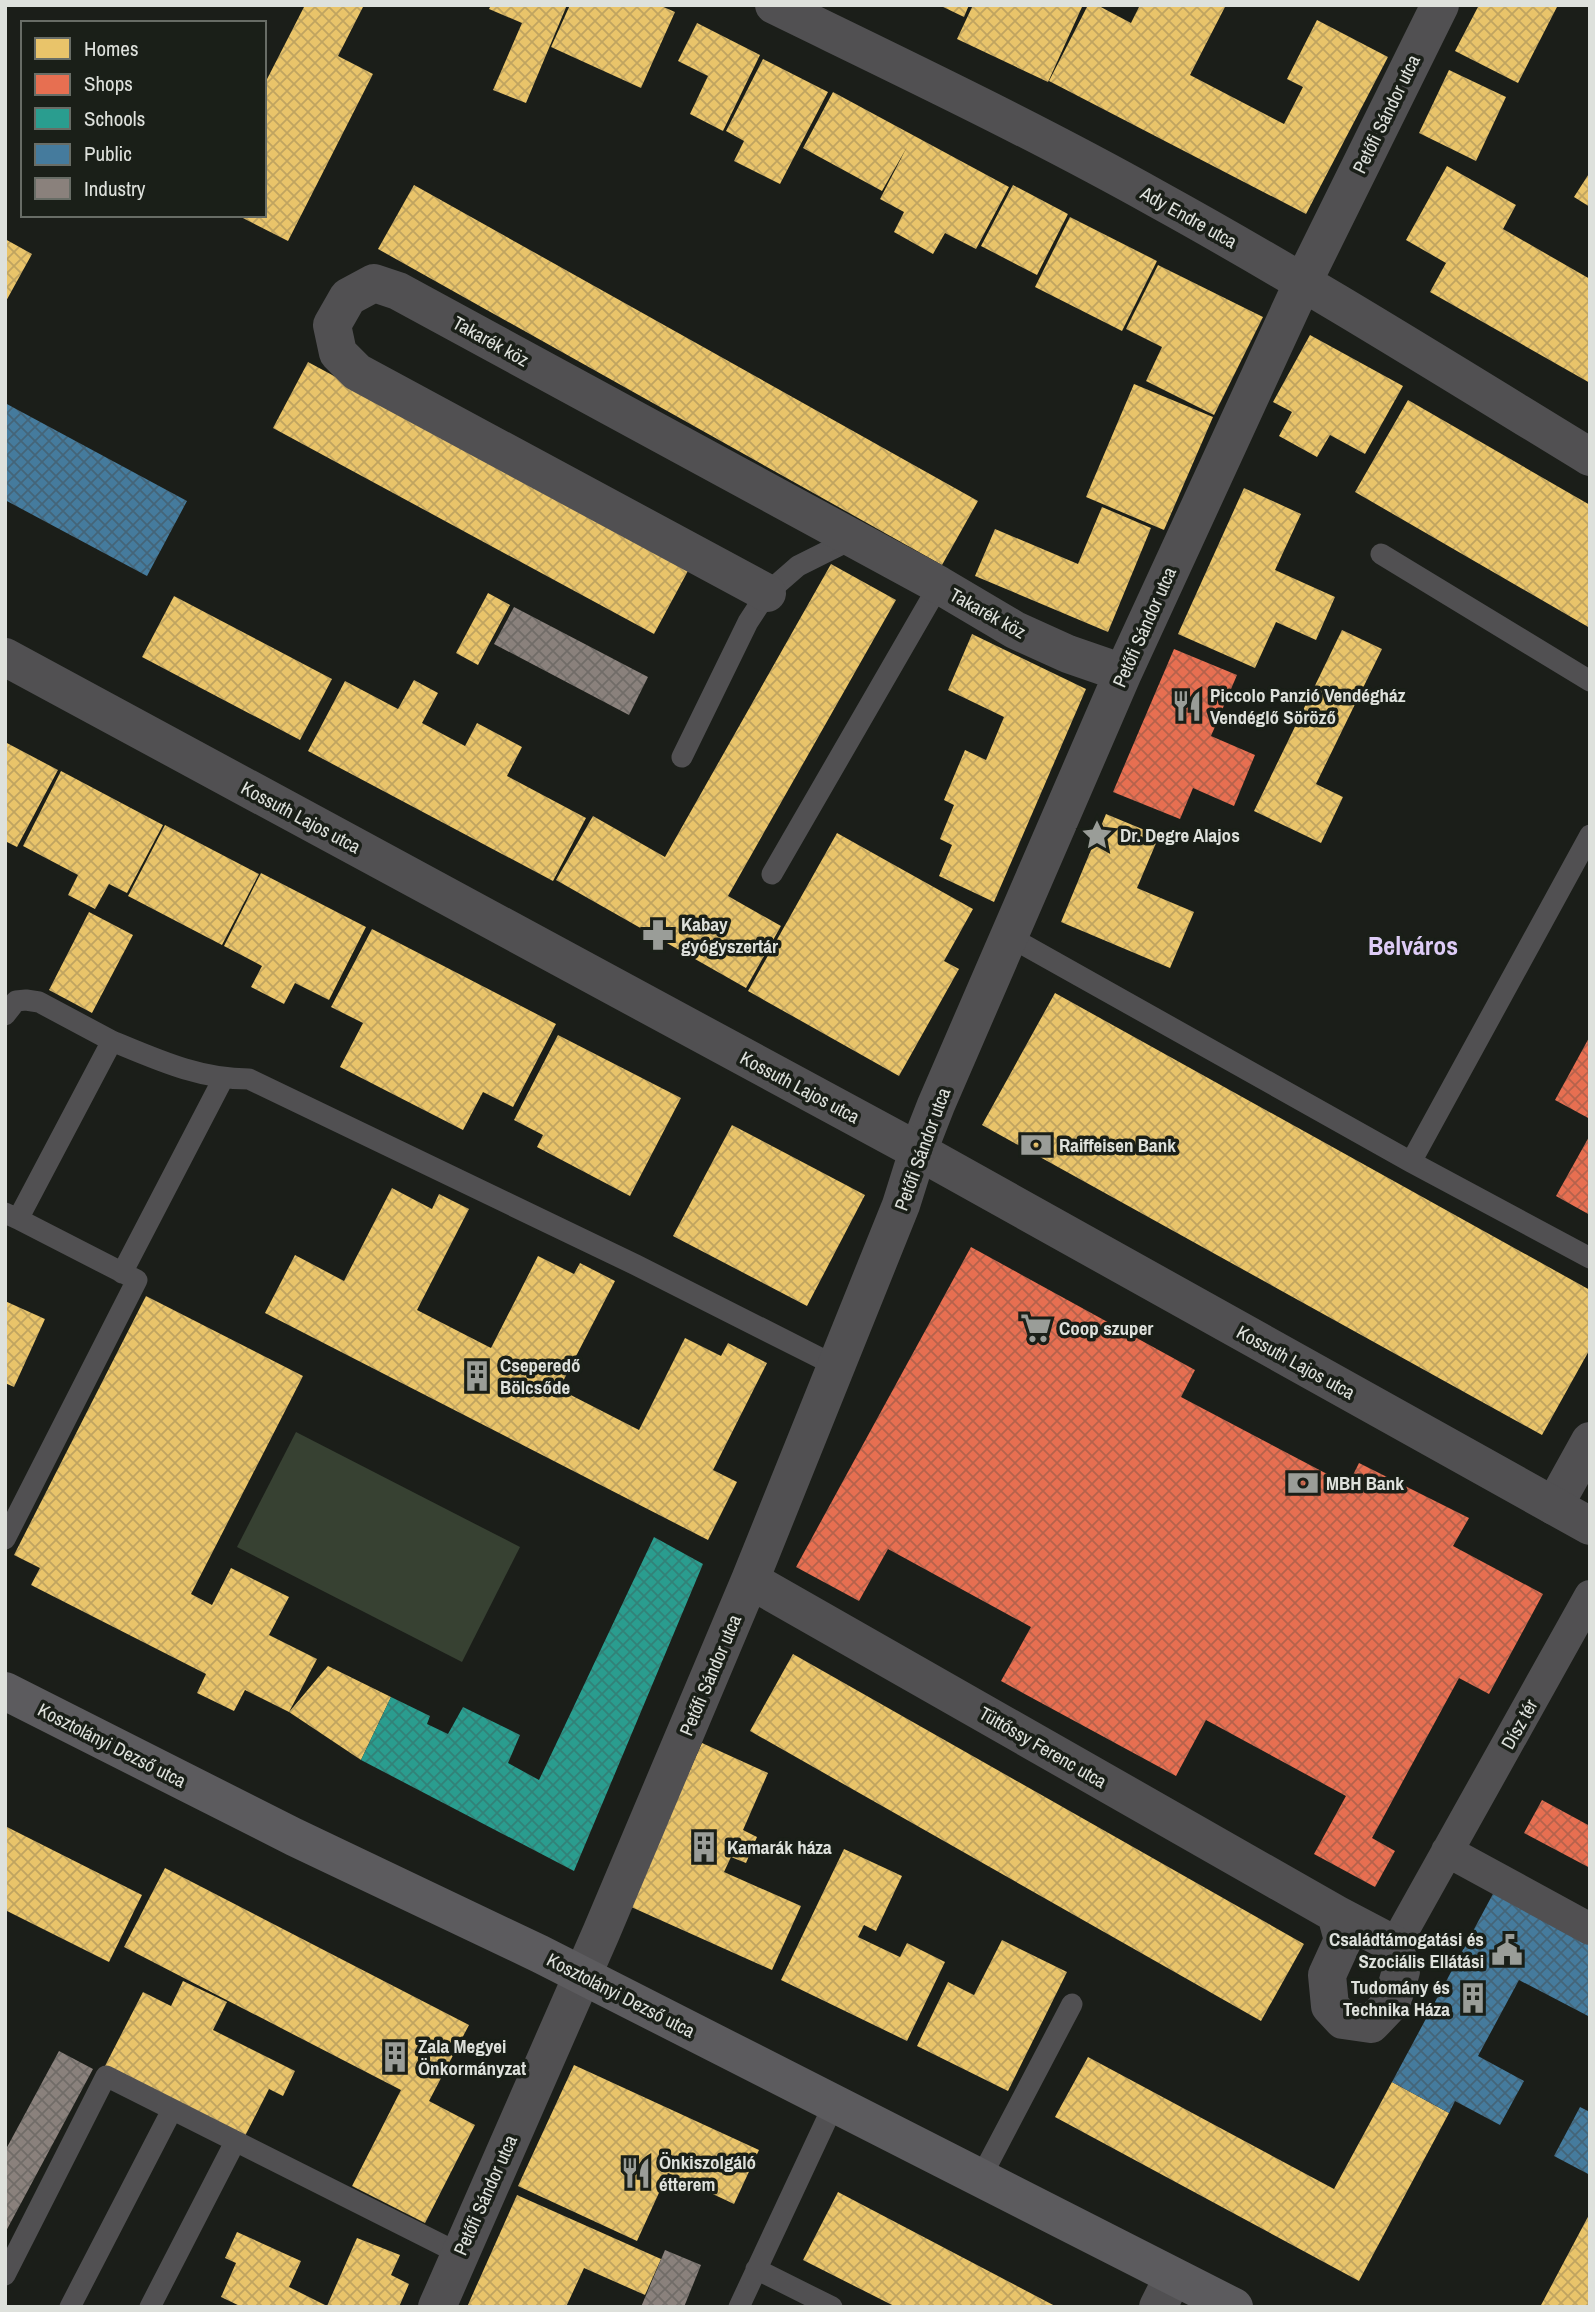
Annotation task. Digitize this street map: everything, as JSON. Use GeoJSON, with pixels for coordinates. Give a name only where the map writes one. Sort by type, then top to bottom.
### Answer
{"type":"FeatureCollection","features":[{"type":"Feature","properties":{"kind":"main road","name":"Kosztolányi Dezső utca"},"geometry":{"type":"LineString","coordinates":[[5,1691],[294,1837],[582,1975],[980,2179],[1165,2292],[1234,2307]]}},
{"type":"Feature","properties":{"kind":"street","name":"Ady Endre utca"},"geometry":{"type":"LineString","coordinates":[[774,5],[1002,116],[1156,198],[1303,282],[1590,457]]}},
{"type":"Feature","properties":{"kind":"street","name":"Petőfi Sándor utca"},"geometry":{"type":"LineString","coordinates":[[437,2307],[750,1580],[901,1205],[918,1151],[1122,673],[1303,282],[1440,5]]}},
{"type":"Feature","properties":{"kind":"street","name":"Takarék köz"},"geometry":{"type":"LineString","coordinates":[[767,593],[357,372],[338,353],[332,325],[348,297],[374,283],[398,291],[939,585],[1015,630],[1068,654],[1122,673]]}},
{"type":"Feature","properties":{"kind":"street","name":"Kossuth Lajos utca"},"geometry":{"type":"LineString","coordinates":[[5,657],[918,1151],[1590,1526]]}},
{"type":"Feature","properties":{"kind":"street"},"geometry":{"type":"LineString","coordinates":[[1554,1506],[1590,1441]]}},
{"type":"Feature","properties":{"kind":"street","name":"Tüttőssy Ferenc utca"},"geometry":{"type":"LineString","coordinates":[[750,1580],[1395,1945]]}},
{"type":"Feature","properties":{"kind":"street","name":"Dísz tér"},"geometry":{"type":"LineString","coordinates":[[1395,1945],[1590,1596]]}},
{"type":"Feature","properties":{"kind":"street"},"geometry":{"type":"LineString","coordinates":[[1447,1851],[1590,1929]]}},
{"type":"Feature","properties":{"kind":"street"},"geometry":{"type":"LineString","coordinates":[[1336,1914],[1343,1940],[1326,1975],[1329,2006],[1343,2020],[1371,2024],[1392,2002],[1401,1971],[1395,1945]]}},
{"type":"Feature","properties":{"kind":"lane"},"geometry":{"type":"LineString","coordinates":[[682,757],[748,622],[767,593],[798,566],[852,539]]}},
{"type":"Feature","properties":{"kind":"lane"},"geometry":{"type":"LineString","coordinates":[[1381,554],[1590,681]]}},
{"type":"Feature","properties":{"kind":"lane"},"geometry":{"type":"LineString","coordinates":[[772,874],[939,585]]}},
{"type":"Feature","properties":{"kind":"lane"},"geometry":{"type":"LineString","coordinates":[[1411,1162],[1590,835]]}},
{"type":"Feature","properties":{"kind":"lane"},"geometry":{"type":"LineString","coordinates":[[1010,937],[1411,1162],[1590,1258]]}},
{"type":"Feature","properties":{"kind":"lane"},"geometry":{"type":"LineString","coordinates":[[5,1015],[16,1001],[39,1002],[112,1041],[166,1064],[223,1079],[249,1079],[636,1265],[836,1366]]}},
{"type":"Feature","properties":{"kind":"lane"},"geometry":{"type":"LineString","coordinates":[[5,1539],[137,1280],[11,1216],[112,1041]]}},
{"type":"Feature","properties":{"kind":"lane"},"geometry":{"type":"LineString","coordinates":[[122,1273],[223,1079]]}},
{"type":"Feature","properties":{"kind":"lane"},"geometry":{"type":"LineString","coordinates":[[980,2179],[1072,2004]]}},
{"type":"Feature","properties":{"kind":"lane"},"geometry":{"type":"LineString","coordinates":[[5,2275],[106,2077],[460,2254]]}},
{"type":"Feature","properties":{"kind":"lane"},"geometry":{"type":"LineString","coordinates":[[739,2307],[834,2104]]}},
{"type":"Feature","properties":{"kind":"lane"},"geometry":{"type":"LineString","coordinates":[[70,2307],[172,2110]]}},
{"type":"Feature","properties":{"kind":"lane"},"geometry":{"type":"LineString","coordinates":[[150,2307],[235,2142]]}},
{"type":"Feature","properties":{"kind":"lane"},"geometry":{"type":"LineString","coordinates":[[756,2269],[832,2307]]}},
{"type":"Feature","properties":{"kind":"green space"},"geometry":{"type":"Polygon","coordinates":[[[296,1432],[520,1547],[462,1662],[237,1547],[296,1432]]]}},
{"type":"Feature","properties":{"kind":"building: Homes"},"geometry":{"type":"Polygon","coordinates":[[[305,5],[364,5],[338,56],[373,74],[288,241],[241,217],[266,217],[266,81],[305,5]]]}},
{"type":"Feature","properties":{"kind":"building: Homes"},"geometry":{"type":"Polygon","coordinates":[[[491,5],[567,5],[526,103],[493,90],[522,23],[489,9],[491,5]]]}},
{"type":"Feature","properties":{"kind":"building: Homes"},"geometry":{"type":"Polygon","coordinates":[[[570,5],[659,5],[675,12],[641,88],[551,47],[570,5]]]}},
{"type":"Feature","properties":{"kind":"building: Homes"},"geometry":{"type":"Polygon","coordinates":[[[939,5],[969,5],[964,17],[939,5]]]}},
{"type":"Feature","properties":{"kind":"building: Homes"},"geometry":{"type":"Polygon","coordinates":[[[973,5],[1082,7],[1048,82],[957,39],[973,5]]]}},
{"type":"Feature","properties":{"kind":"building: Homes"},"geometry":{"type":"Polygon","coordinates":[[[1088,5],[1097,5],[1131,23],[1140,5],[1226,5],[1190,75],[1284,124],[1303,87],[1287,79],[1317,20],[1388,57],[1306,214],[1049,81],[1088,5]]]}},
{"type":"Feature","properties":{"kind":"building: Homes"},"geometry":{"type":"Polygon","coordinates":[[[1479,5],[1558,5],[1518,83],[1455,51],[1479,5]]]}},
{"type":"Feature","properties":{"kind":"building: Homes"},"geometry":{"type":"Polygon","coordinates":[[[697,23],[760,55],[723,131],[690,114],[708,76],[678,61],[697,23]]]}},
{"type":"Feature","properties":{"kind":"building: Homes"},"geometry":{"type":"Polygon","coordinates":[[[763,59],[828,92],[780,184],[734,161],[744,141],[726,131],[763,59]]]}},
{"type":"Feature","properties":{"kind":"building: Homes"},"geometry":{"type":"Polygon","coordinates":[[[1449,70],[1506,97],[1476,161],[1419,133],[1449,70]]]}},
{"type":"Feature","properties":{"kind":"building: Homes"},"geometry":{"type":"Polygon","coordinates":[[[833,92],[1009,187],[976,249],[945,233],[933,254],[894,232],[904,212],[880,199],[907,147],[882,191],[803,148],[833,92]]]}},
{"type":"Feature","properties":{"kind":"building: Homes"},"geometry":{"type":"Polygon","coordinates":[[[1447,166],[1516,205],[1503,229],[1590,279],[1590,383],[1430,292],[1446,263],[1406,240],[1447,166]]]}},
{"type":"Feature","properties":{"kind":"building: Homes"},"geometry":{"type":"Polygon","coordinates":[[[1590,172],[1590,207],[1574,197],[1590,172]]]}},
{"type":"Feature","properties":{"kind":"building: Homes"},"geometry":{"type":"Polygon","coordinates":[[[414,185],[978,501],[942,565],[378,249],[414,185]]]}},
{"type":"Feature","properties":{"kind":"building: Homes"},"geometry":{"type":"Polygon","coordinates":[[[1013,185],[1068,214],[1037,275],[981,246],[1013,185]]]}},
{"type":"Feature","properties":{"kind":"building: Homes"},"geometry":{"type":"Polygon","coordinates":[[[1070,217],[1157,261],[1122,331],[1035,287],[1070,217]]]}},
{"type":"Feature","properties":{"kind":"building: Homes"},"geometry":{"type":"Polygon","coordinates":[[[5,239],[32,254],[5,303],[5,239]]]}},
{"type":"Feature","properties":{"kind":"building: Homes"},"geometry":{"type":"Polygon","coordinates":[[[1158,265],[1263,317],[1214,415],[1146,381],[1162,347],[1126,329],[1158,265]]]}},
{"type":"Feature","properties":{"kind":"building: Homes"},"geometry":{"type":"Polygon","coordinates":[[[1310,335],[1403,386],[1365,454],[1330,435],[1317,457],[1279,436],[1292,412],[1273,402],[1310,335]]]}},
{"type":"Feature","properties":{"kind":"building: Homes"},"geometry":{"type":"Polygon","coordinates":[[[308,362],[689,569],[654,634],[273,428],[308,362]]]}},
{"type":"Feature","properties":{"kind":"building: Homes"},"geometry":{"type":"Polygon","coordinates":[[[1134,384],[1213,417],[1164,530],[1086,497],[1134,384]]]}},
{"type":"Feature","properties":{"kind":"building: Homes"},"geometry":{"type":"Polygon","coordinates":[[[1408,400],[1590,505],[1590,628],[1355,492],[1408,400]]]}},
{"type":"Feature","properties":{"kind":"building: Homes"},"geometry":{"type":"Polygon","coordinates":[[[1244,488],[1301,514],[1275,570],[1335,597],[1316,640],[1276,622],[1255,668],[1178,634],[1244,488]]]}},
{"type":"Feature","properties":{"kind":"building: Homes"},"geometry":{"type":"Polygon","coordinates":[[[1102,507],[1151,528],[1108,632],[975,576],[995,529],[1078,564],[1102,507]]]}},
{"type":"Feature","properties":{"kind":"building: Homes"},"geometry":{"type":"Polygon","coordinates":[[[831,564],[896,600],[728,896],[781,926],[746,988],[556,880],[593,816],[665,857],[831,564]]]}},
{"type":"Feature","properties":{"kind":"building: Homes"},"geometry":{"type":"Polygon","coordinates":[[[488,593],[510,605],[478,665],[456,653],[488,593]]]}},
{"type":"Feature","properties":{"kind":"building: Homes"},"geometry":{"type":"Polygon","coordinates":[[[174,596],[332,679],[300,740],[142,657],[174,596]]]}},
{"type":"Feature","properties":{"kind":"building: Homes"},"geometry":{"type":"Polygon","coordinates":[[[1342,630],[1382,649],[1316,784],[1343,797],[1321,843],[1254,811],[1342,630]]]}},
{"type":"Feature","properties":{"kind":"building: Homes"},"geometry":{"type":"Polygon","coordinates":[[[972,634],[1086,689],[994,902],[939,876],[952,845],[940,839],[954,805],[944,800],[965,750],[986,760],[1004,717],[948,690],[972,634]]]}},
{"type":"Feature","properties":{"kind":"building: Homes"},"geometry":{"type":"Polygon","coordinates":[[[414,680],[438,693],[422,723],[465,746],[477,723],[522,747],[507,776],[586,818],[553,881],[308,751],[345,681],[398,709],[414,680]]]}},
{"type":"Feature","properties":{"kind":"building: Homes"},"geometry":{"type":"Polygon","coordinates":[[[5,742],[58,770],[17,847],[5,841],[5,742]]]}},
{"type":"Feature","properties":{"kind":"building: Homes"},"geometry":{"type":"Polygon","coordinates":[[[61,771],[163,825],[127,893],[109,884],[95,909],[68,895],[78,875],[23,846],[61,771]]]}},
{"type":"Feature","properties":{"kind":"building: Homes"},"geometry":{"type":"Polygon","coordinates":[[[1106,814],[1159,836],[1137,888],[1194,912],[1170,968],[1061,922],[1106,814]]]}},
{"type":"Feature","properties":{"kind":"building: Homes"},"geometry":{"type":"Polygon","coordinates":[[[165,825],[259,874],[222,945],[128,896],[165,825]]]}},
{"type":"Feature","properties":{"kind":"building: Homes"},"geometry":{"type":"Polygon","coordinates":[[[837,833],[973,909],[944,961],[959,969],[899,1076],[748,991],[837,833]]]}},
{"type":"Feature","properties":{"kind":"building: Homes"},"geometry":{"type":"Polygon","coordinates":[[[261,873],[366,927],[329,1000],[295,983],[284,1004],[251,987],[262,966],[224,946],[261,873]]]}},
{"type":"Feature","properties":{"kind":"building: Homes"},"geometry":{"type":"Polygon","coordinates":[[[89,912],[133,935],[92,1013],[49,990],[89,912]]]}},
{"type":"Feature","properties":{"kind":"building: Homes"},"geometry":{"type":"Polygon","coordinates":[[[372,929],[556,1024],[513,1107],[483,1092],[463,1130],[340,1067],[363,1023],[331,1007],[372,929]]]}},
{"type":"Feature","properties":{"kind":"building: Homes"},"geometry":{"type":"Polygon","coordinates":[[[1055,993],[1590,1290],[1590,1349],[1542,1435],[982,1125],[1055,993]]]}},
{"type":"Feature","properties":{"kind":"building: Homes"},"geometry":{"type":"Polygon","coordinates":[[[558,1035],[681,1098],[630,1196],[537,1147],[543,1135],[514,1120],[558,1035]]]}},
{"type":"Feature","properties":{"kind":"building: Homes"},"geometry":{"type":"Polygon","coordinates":[[[732,1125],[865,1195],[807,1306],[673,1236],[732,1125]]]}},
{"type":"Feature","properties":{"kind":"building: Homes","name":"Cseperedő Bölcsőde"},"geometry":{"type":"Polygon","coordinates":[[[392,1188],[432,1209],[439,1194],[469,1209],[417,1310],[491,1348],[538,1256],[574,1274],[580,1263],[615,1281],[559,1389],[639,1430],[685,1338],[721,1356],[728,1343],[767,1363],[713,1470],[737,1482],[708,1540],[265,1313],[295,1255],[344,1281],[392,1188]]]}},
{"type":"Feature","properties":{"kind":"building: Homes"},"geometry":{"type":"Polygon","coordinates":[[[146,1296],[303,1376],[191,1594],[212,1605],[231,1568],[289,1597],[269,1635],[317,1659],[289,1712],[245,1690],[234,1711],[197,1693],[206,1674],[31,1585],[40,1568],[14,1555],[146,1296]]]}},
{"type":"Feature","properties":{"kind":"building: Homes"},"geometry":{"type":"Polygon","coordinates":[[[5,1301],[45,1319],[14,1387],[5,1383],[5,1301]]]}},
{"type":"Feature","properties":{"kind":"building: Homes"},"geometry":{"type":"Polygon","coordinates":[[[793,1654],[1304,1944],[1261,2021],[750,1731],[793,1654]]]}},
{"type":"Feature","properties":{"kind":"building: Homes"},"geometry":{"type":"Polygon","coordinates":[[[328,1666],[391,1697],[361,1760],[289,1712],[328,1666]]]}},
{"type":"Feature","properties":{"kind":"building: Homes","name":"Kamarák háza"},"geometry":{"type":"Polygon","coordinates":[[[702,1743],[768,1773],[743,1830],[757,1837],[746,1863],[731,1857],[724,1872],[801,1906],[772,1970],[629,1906],[702,1743]]]}},
{"type":"Feature","properties":{"kind":"building: Homes"},"geometry":{"type":"Polygon","coordinates":[[[5,1826],[142,1895],[109,1962],[5,1910],[5,1826]]]}},
{"type":"Feature","properties":{"kind":"building: Homes"},"geometry":{"type":"Polygon","coordinates":[[[844,1849],[902,1876],[876,1931],[864,1925],[858,1937],[900,1957],[907,1943],[945,1962],[907,2041],[781,1980],[844,1849]]]}},
{"type":"Feature","properties":{"kind":"building: Homes","name":"Zala Megyei Önkormányzat"},"geometry":{"type":"Polygon","coordinates":[[[165,1868],[469,2025],[429,2101],[475,2125],[425,2223],[352,2186],[401,2090],[124,1947],[165,1868]]]}},
{"type":"Feature","properties":{"kind":"building: Homes"},"geometry":{"type":"Polygon","coordinates":[[[1002,1940],[1067,1972],[1008,2091],[917,2046],[948,1982],[974,1995],[1002,1940]]]}},
{"type":"Feature","properties":{"kind":"building: Homes"},"geometry":{"type":"Polygon","coordinates":[[[183,1981],[227,2002],[213,2030],[295,2071],[283,2096],[269,2089],[245,2136],[105,2066],[143,1992],[171,2006],[183,1981]]]}},
{"type":"Feature","properties":{"kind":"building: Homes"},"geometry":{"type":"Polygon","coordinates":[[[1088,2057],[1334,2189],[1392,2082],[1449,2113],[1359,2281],[1055,2117],[1088,2057]]]}},
{"type":"Feature","properties":{"kind":"building: Homes"},"geometry":{"type":"Polygon","coordinates":[[[574,2065],[759,2150],[734,2204],[668,2173],[637,2241],[518,2186],[574,2065]]]}},
{"type":"Feature","properties":{"kind":"building: Homes"},"geometry":{"type":"Polygon","coordinates":[[[838,2192],[1057,2307],[896,2307],[803,2260],[838,2192]]]}},
{"type":"Feature","properties":{"kind":"building: Homes"},"geometry":{"type":"Polygon","coordinates":[[[517,2195],[661,2259],[645,2295],[584,2268],[566,2307],[467,2307],[517,2195]]]}},
{"type":"Feature","properties":{"kind":"building: Homes"},"geometry":{"type":"Polygon","coordinates":[[[1590,2213],[1590,2307],[1540,2307],[1590,2213]]]}},
{"type":"Feature","properties":{"kind":"building: Homes"},"geometry":{"type":"Polygon","coordinates":[[[237,2232],[301,2261],[289,2287],[327,2306],[357,2238],[400,2255],[391,2275],[409,2284],[399,2307],[242,2307],[221,2297],[236,2263],[225,2258],[237,2232]]]}},
{"type":"Feature","properties":{"kind":"building: Shops","name":"Piccolo Panzió Vendégház Vendéglő Söröző"},"geometry":{"type":"Polygon","coordinates":[[[1174,649],[1237,675],[1211,736],[1255,755],[1234,806],[1193,788],[1180,819],[1113,792],[1174,649]]]}},
{"type":"Feature","properties":{"kind":"building: Shops"},"geometry":{"type":"Polygon","coordinates":[[[1590,1036],[1590,1119],[1555,1100],[1590,1036]]]}},
{"type":"Feature","properties":{"kind":"building: Shops"},"geometry":{"type":"Polygon","coordinates":[[[1590,1135],[1590,1215],[1556,1196],[1590,1135]]]}},
{"type":"Feature","properties":{"kind":"building: Shops"},"geometry":{"type":"Polygon","coordinates":[[[971,1247],[1195,1370],[1181,1397],[1348,1485],[1359,1463],[1469,1518],[1453,1546],[1543,1594],[1489,1694],[1459,1678],[1372,1838],[1395,1851],[1375,1887],[1314,1854],[1346,1796],[1206,1720],[1176,1776],[1001,1681],[1031,1627],[888,1549],[859,1601],[796,1567],[971,1247]]]}},
{"type":"Feature","properties":{"kind":"building: Shops"},"geometry":{"type":"Polygon","coordinates":[[[1542,1800],[1590,1826],[1590,1868],[1524,1833],[1542,1800]]]}},
{"type":"Feature","properties":{"kind":"building: Schools"},"geometry":{"type":"Polygon","coordinates":[[[654,1537],[703,1564],[574,1871],[361,1760],[391,1697],[430,1716],[427,1724],[448,1734],[463,1707],[520,1735],[508,1763],[539,1780],[654,1537]]]}},
{"type":"Feature","properties":{"kind":"building: Public"},"geometry":{"type":"Polygon","coordinates":[[[5,403],[187,501],[147,576],[5,500],[5,403]]]}},
{"type":"Feature","properties":{"kind":"building: Public","name":"Tudomány és Technika Háza"},"geometry":{"type":"Polygon","coordinates":[[[1494,1892],[1590,1943],[1590,2017],[1519,1980],[1478,2056],[1524,2081],[1500,2125],[1455,2101],[1449,2113],[1392,2082],[1494,1892]]]}},
{"type":"Feature","properties":{"kind":"building: Public"},"geometry":{"type":"Polygon","coordinates":[[[1580,2107],[1590,2112],[1590,2175],[1554,2156],[1580,2107]]]}},
{"type":"Feature","properties":{"kind":"building: Industry"},"geometry":{"type":"Polygon","coordinates":[[[514,607],[648,677],[629,715],[494,644],[514,607]]]}},
{"type":"Feature","properties":{"kind":"building: Industry"},"geometry":{"type":"Polygon","coordinates":[[[59,2051],[93,2069],[5,2233],[5,2151],[59,2051]]]}},
{"type":"Feature","properties":{"kind":"building: Industry"},"geometry":{"type":"Polygon","coordinates":[[[665,2250],[701,2265],[684,2307],[641,2307],[665,2250]]]}},
{"type":"Feature","properties":{"kind":"place","name":"Piccolo Panzió Vendégház Vendéglő Söröző"},"geometry":{"type":"Point","coordinates":[1187,706]}},
{"type":"Feature","properties":{"kind":"place","name":"Dr. Degre Alajos"},"geometry":{"type":"Point","coordinates":[1097,835]}},
{"type":"Feature","properties":{"kind":"place","name":"Kabay gyógyszertár"},"geometry":{"type":"Point","coordinates":[658,935]}},
{"type":"Feature","properties":{"kind":"place","name":"Raiffeisen Bank"},"geometry":{"type":"Point","coordinates":[1036,1145]}},
{"type":"Feature","properties":{"kind":"place","name":"Coop szuper"},"geometry":{"type":"Point","coordinates":[1036,1328]}},
{"type":"Feature","properties":{"kind":"place","name":"Cseperedő Bölcsőde"},"geometry":{"type":"Point","coordinates":[477,1376]}},
{"type":"Feature","properties":{"kind":"place","name":"MBH Bank"},"geometry":{"type":"Point","coordinates":[1303,1483]}},
{"type":"Feature","properties":{"kind":"place","name":"Kamarák háza"},"geometry":{"type":"Point","coordinates":[704,1847]}},
{"type":"Feature","properties":{"kind":"place","name":"Családtámogatási és Szociális Ellátási"},"geometry":{"type":"Point","coordinates":[1507,1950]}},
{"type":"Feature","properties":{"kind":"place","name":"Tudomány és Technika Háza"},"geometry":{"type":"Point","coordinates":[1473,1998]}},
{"type":"Feature","properties":{"kind":"place","name":"Zala Megyei Önkormányzat"},"geometry":{"type":"Point","coordinates":[395,2057]}},
{"type":"Feature","properties":{"kind":"place","name":"Önkiszolgáló étterem"},"geometry":{"type":"Point","coordinates":[636,2173]}},
{"type":"Feature","properties":{"kind":"district","name":"Belváros"},"geometry":{"type":"Point","coordinates":[1413,946]}}]}
